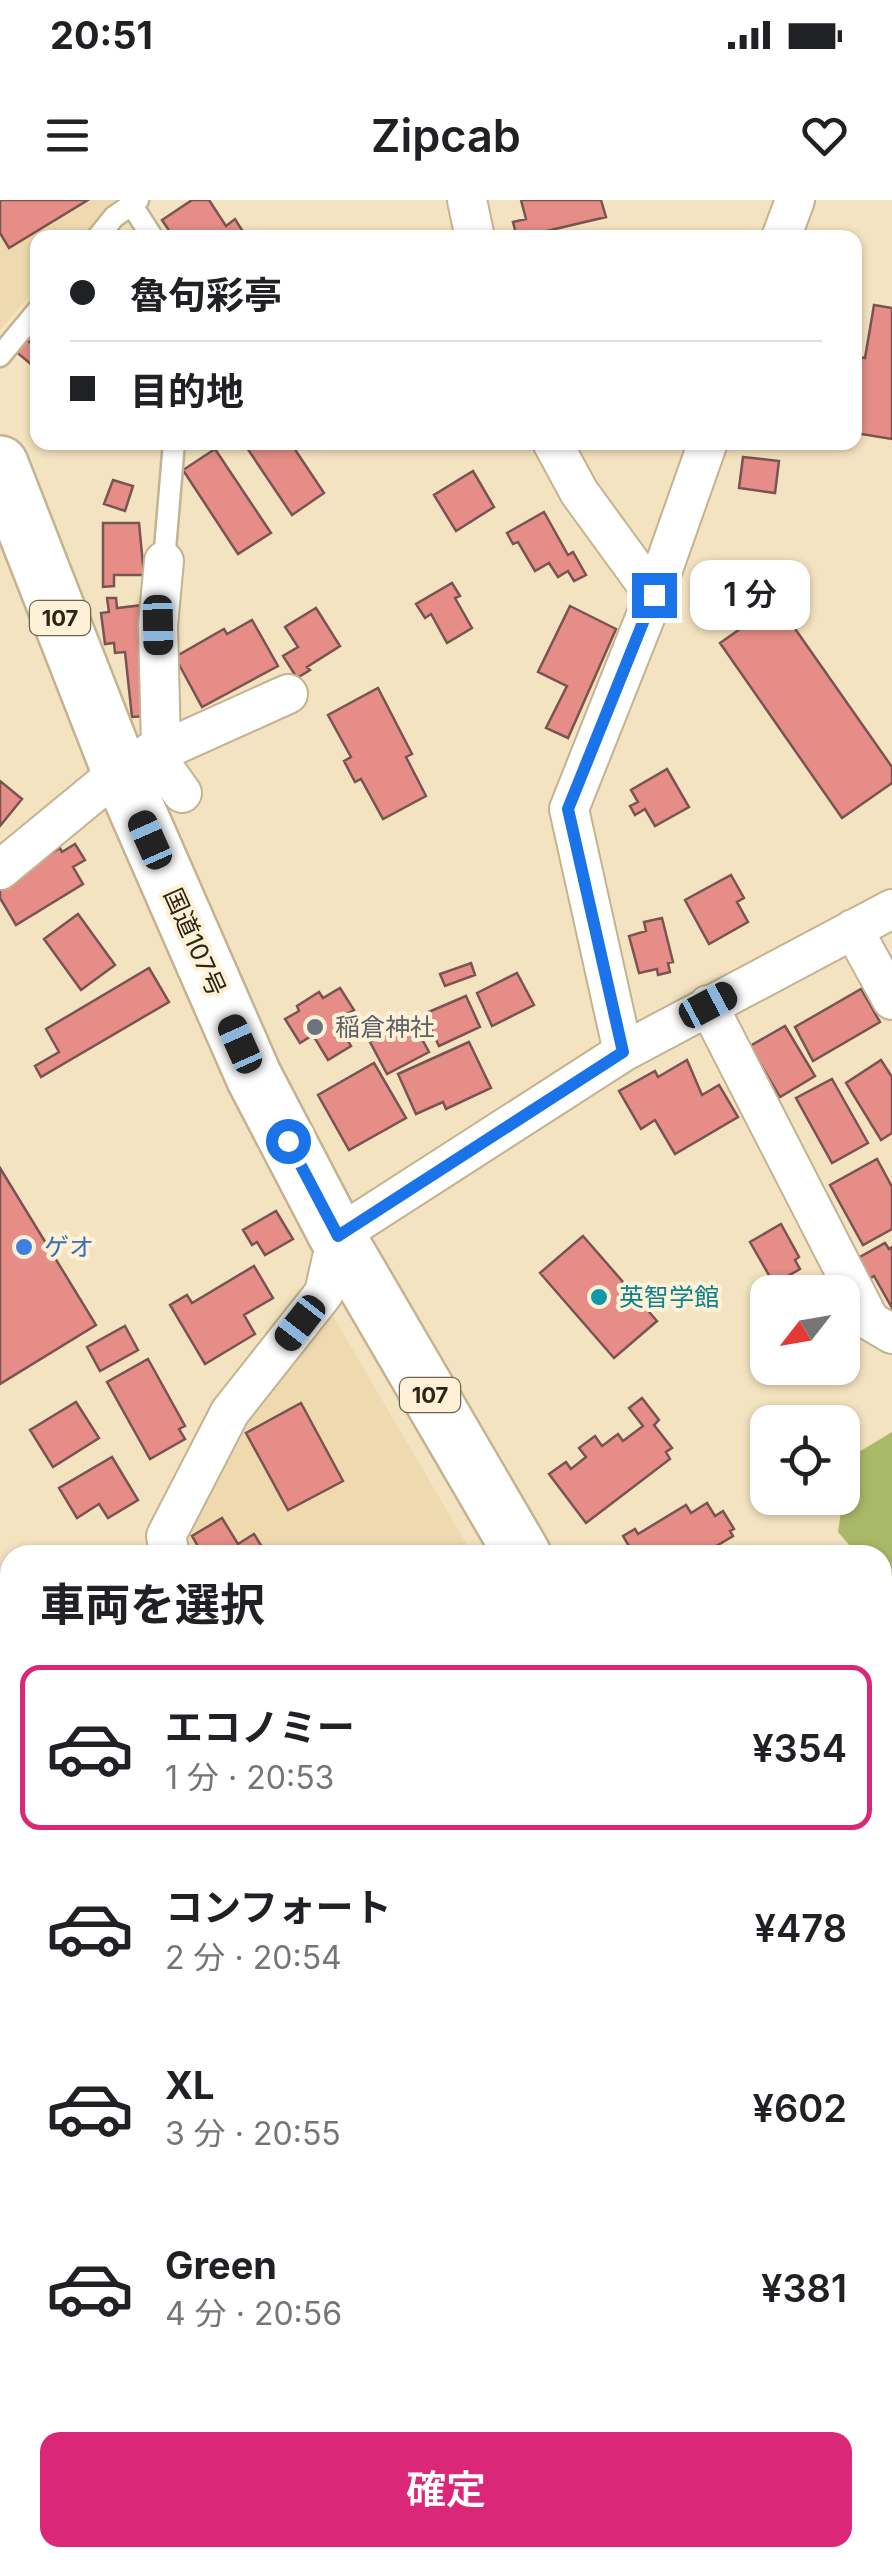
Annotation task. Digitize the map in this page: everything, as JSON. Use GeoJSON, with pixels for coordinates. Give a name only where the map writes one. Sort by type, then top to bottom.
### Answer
{"type":"FeatureCollection","features":[{"type":"Feature","properties":{"kind":"highway","name":"国道107号"},"geometry":{"type":"LineString","coordinates":[[0,464],[144,756],[254,1078],[338,1236],[517,1545]]}},
{"type":"Feature","properties":{"kind":"street"},"geometry":{"type":"LineString","coordinates":[[466,200],[472,230]]}},
{"type":"Feature","properties":{"kind":"street"},"geometry":{"type":"LineString","coordinates":[[785,230],[795,200]]}},
{"type":"Feature","properties":{"kind":"street"},"geometry":{"type":"LineString","coordinates":[[556,450],[579,492],[654,595]]}},
{"type":"Feature","properties":{"kind":"street"},"geometry":{"type":"LineString","coordinates":[[623,1052],[568,809],[654,595],[705,450]]}},
{"type":"Feature","properties":{"kind":"street"},"geometry":{"type":"LineString","coordinates":[[144,756],[164,561]]}},
{"type":"Feature","properties":{"kind":"street"},"geometry":{"type":"LineString","coordinates":[[0,870],[144,756],[288,694]]}},
{"type":"Feature","properties":{"kind":"street"},"geometry":{"type":"LineString","coordinates":[[144,756],[182,793]]}},
{"type":"Feature","properties":{"kind":"street"},"geometry":{"type":"LineString","coordinates":[[168,1545],[166,1536],[230,1412],[324,1293],[338,1236],[623,1052],[892,909]]}},
{"type":"Feature","properties":{"kind":"street"},"geometry":{"type":"LineString","coordinates":[[853,929],[892,1000]]}},
{"type":"Feature","properties":{"kind":"street"},"geometry":{"type":"LineString","coordinates":[[708,1005],[870,1321],[892,1334]]}},
{"type":"Feature","properties":{"kind":"lane"},"geometry":{"type":"LineString","coordinates":[[103,230],[134,202],[149,230]]}},
{"type":"Feature","properties":{"kind":"lane"},"geometry":{"type":"LineString","coordinates":[[0,356],[30,320]]}},
{"type":"Feature","properties":{"kind":"lane"},"geometry":{"type":"LineString","coordinates":[[164,561],[173,450]]}},
{"type":"Feature","properties":{"kind":"shaded area"},"geometry":{"type":"Polygon","coordinates":[[[0,200],[115,200],[88,230],[30,230],[30,295],[0,330],[0,200]]]}},
{"type":"Feature","properties":{"kind":"shaded area"},"geometry":{"type":"Polygon","coordinates":[[[333,1316],[467,1545],[184,1545],[181,1535],[236,1430],[333,1316]]]}},
{"type":"Feature","properties":{"kind":"green space"},"geometry":{"type":"Polygon","coordinates":[[[892,1432],[892,1545],[849,1545],[838,1532],[841,1515],[860,1515],[860,1451],[892,1432]]]}},
{"type":"Feature","properties":{"kind":"building"},"geometry":{"type":"Polygon","coordinates":[[[0,200],[88,200],[39,230],[30,230],[30,235],[9,248],[0,233],[0,200]]]}},
{"type":"Feature","properties":{"kind":"building"},"geometry":{"type":"Polygon","coordinates":[[[192,200],[209,200],[226,226],[235,219],[242,230],[169,230],[162,220],[192,200]]]}},
{"type":"Feature","properties":{"kind":"building"},"geometry":{"type":"Polygon","coordinates":[[[521,200],[601,200],[606,217],[551,230],[515,230],[513,222],[526,219],[521,200]]]}},
{"type":"Feature","properties":{"kind":"building"},"geometry":{"type":"Polygon","coordinates":[[[874,305],[892,308],[892,439],[862,434],[862,357],[865,358],[874,305]]]}},
{"type":"Feature","properties":{"kind":"building"},"geometry":{"type":"Polygon","coordinates":[[[25,338],[29,342],[30,363],[14,350],[25,338]]]}},
{"type":"Feature","properties":{"kind":"building"},"geometry":{"type":"Polygon","coordinates":[[[216,450],[271,533],[238,554],[183,470],[216,450]]]}},
{"type":"Feature","properties":{"kind":"building"},"geometry":{"type":"Polygon","coordinates":[[[248,450],[295,450],[324,493],[292,515],[248,450]]]}},
{"type":"Feature","properties":{"kind":"building"},"geometry":{"type":"Polygon","coordinates":[[[743,457],[779,461],[775,493],[739,488],[743,457]]]}},
{"type":"Feature","properties":{"kind":"building"},"geometry":{"type":"Polygon","coordinates":[[[473,471],[494,507],[456,531],[434,495],[473,471]]]}},
{"type":"Feature","properties":{"kind":"building"},"geometry":{"type":"Polygon","coordinates":[[[113,480],[133,486],[125,511],[104,504],[113,480]]]}},
{"type":"Feature","properties":{"kind":"building"},"geometry":{"type":"Polygon","coordinates":[[[544,512],[568,555],[573,552],[586,575],[574,581],[568,571],[558,577],[549,563],[535,571],[518,542],[513,544],[507,533],[544,512]]]}},
{"type":"Feature","properties":{"kind":"building"},"geometry":{"type":"Polygon","coordinates":[[[103,523],[139,523],[144,575],[114,575],[114,586],[103,587],[103,523]]]}},
{"type":"Feature","properties":{"kind":"building"},"geometry":{"type":"Polygon","coordinates":[[[452,583],[460,596],[455,598],[472,628],[447,643],[431,614],[425,618],[416,604],[452,583]]]}},
{"type":"Feature","properties":{"kind":"building"},"geometry":{"type":"Polygon","coordinates":[[[107,598],[116,598],[117,608],[143,605],[147,716],[132,717],[125,652],[115,653],[114,643],[105,644],[101,613],[109,612],[107,598]]]}},
{"type":"Feature","properties":{"kind":"building"},"geometry":{"type":"Polygon","coordinates":[[[777,603],[892,767],[892,783],[842,818],[720,643],[777,603]]]}},
{"type":"Feature","properties":{"kind":"building"},"geometry":{"type":"Polygon","coordinates":[[[570,606],[616,629],[568,738],[546,728],[567,686],[538,672],[570,606]]]}},
{"type":"Feature","properties":{"kind":"building"},"geometry":{"type":"Polygon","coordinates":[[[316,608],[340,646],[297,678],[283,656],[298,647],[285,627],[316,608]]]}},
{"type":"Feature","properties":{"kind":"building"},"geometry":{"type":"Polygon","coordinates":[[[252,620],[278,666],[202,707],[175,657],[224,629],[227,634],[252,620]]]}},
{"type":"Feature","properties":{"kind":"building"},"geometry":{"type":"Polygon","coordinates":[[[378,688],[412,754],[406,757],[426,796],[383,819],[361,779],[355,782],[344,761],[351,757],[328,715],[378,688]]]}},
{"type":"Feature","properties":{"kind":"building"},"geometry":{"type":"Polygon","coordinates":[[[667,769],[689,807],[655,826],[645,809],[635,815],[630,806],[638,802],[631,790],[667,769]]]}},
{"type":"Feature","properties":{"kind":"building"},"geometry":{"type":"Polygon","coordinates":[[[0,781],[22,799],[0,826],[0,781]]]}},
{"type":"Feature","properties":{"kind":"building"},"geometry":{"type":"Polygon","coordinates":[[[75,844],[85,860],[73,867],[83,884],[16,925],[0,898],[0,885],[60,848],[62,852],[75,844]]]}},
{"type":"Feature","properties":{"kind":"building"},"geometry":{"type":"Polygon","coordinates":[[[731,875],[744,898],[737,902],[748,922],[709,944],[685,900],[731,875]]]}},
{"type":"Feature","properties":{"kind":"building"},"geometry":{"type":"Polygon","coordinates":[[[78,914],[115,965],[81,990],[44,939],[78,914]]]}},
{"type":"Feature","properties":{"kind":"building"},"geometry":{"type":"Polygon","coordinates":[[[662,918],[673,962],[668,963],[670,972],[658,975],[657,969],[639,973],[629,936],[646,931],[644,922],[662,918]]]}},
{"type":"Feature","properties":{"kind":"building"},"geometry":{"type":"Polygon","coordinates":[[[471,963],[475,975],[445,986],[440,974],[471,963]]]}},
{"type":"Feature","properties":{"kind":"building"},"geometry":{"type":"Polygon","coordinates":[[[149,968],[169,1002],[41,1077],[35,1066],[59,1052],[46,1029],[149,968]]]}},
{"type":"Feature","properties":{"kind":"building"},"geometry":{"type":"Polygon","coordinates":[[[517,973],[534,1005],[492,1026],[477,993],[517,973]]]}},
{"type":"Feature","properties":{"kind":"building","name":"稲倉神社"},"geometry":{"type":"Polygon","coordinates":[[[340,988],[354,1010],[336,1020],[351,1046],[328,1060],[313,1035],[300,1043],[285,1019],[319,992],[323,998],[340,988]]]}},
{"type":"Feature","properties":{"kind":"building"},"geometry":{"type":"Polygon","coordinates":[[[861,989],[880,1022],[813,1061],[795,1027],[861,989]]]}},
{"type":"Feature","properties":{"kind":"building"},"geometry":{"type":"Polygon","coordinates":[[[466,996],[480,1027],[439,1046],[424,1014],[466,996]]]}},
{"type":"Feature","properties":{"kind":"building"},"geometry":{"type":"Polygon","coordinates":[[[411,1019],[429,1052],[387,1074],[370,1042],[411,1019]]]}},
{"type":"Feature","properties":{"kind":"building"},"geometry":{"type":"Polygon","coordinates":[[[785,1026],[815,1076],[780,1097],[750,1046],[785,1026]]]}},
{"type":"Feature","properties":{"kind":"building"},"geometry":{"type":"Polygon","coordinates":[[[469,1042],[491,1088],[446,1109],[443,1102],[416,1114],[398,1074],[469,1042]]]}},
{"type":"Feature","properties":{"kind":"building"},"geometry":{"type":"Polygon","coordinates":[[[687,1060],[702,1095],[719,1085],[738,1117],[675,1154],[655,1120],[641,1129],[619,1091],[655,1071],[658,1077],[687,1060]]]}},
{"type":"Feature","properties":{"kind":"building"},"geometry":{"type":"Polygon","coordinates":[[[881,1060],[892,1077],[892,1133],[881,1140],[846,1083],[881,1060]]]}},
{"type":"Feature","properties":{"kind":"building"},"geometry":{"type":"Polygon","coordinates":[[[374,1063],[406,1118],[349,1150],[318,1095],[374,1063]]]}},
{"type":"Feature","properties":{"kind":"building"},"geometry":{"type":"Polygon","coordinates":[[[832,1079],[868,1143],[832,1163],[796,1098],[832,1079]]]}},
{"type":"Feature","properties":{"kind":"building"},"geometry":{"type":"Polygon","coordinates":[[[877,1159],[892,1187],[892,1229],[863,1245],[830,1185],[877,1159]]]}},
{"type":"Feature","properties":{"kind":"building","name":"ゲオ"},"geometry":{"type":"Polygon","coordinates":[[[0,1168],[96,1325],[0,1384],[0,1168]]]}},
{"type":"Feature","properties":{"kind":"building"},"geometry":{"type":"Polygon","coordinates":[[[276,1211],[293,1239],[265,1255],[257,1242],[252,1245],[243,1230],[276,1211]]]}},
{"type":"Feature","properties":{"kind":"building"},"geometry":{"type":"Polygon","coordinates":[[[781,1224],[799,1257],[795,1260],[800,1269],[790,1275],[769,1275],[750,1242],[781,1224]]]}},
{"type":"Feature","properties":{"kind":"building","name":"英智学館"},"geometry":{"type":"Polygon","coordinates":[[[583,1236],[657,1321],[614,1358],[540,1273],[583,1236]]]}},
{"type":"Feature","properties":{"kind":"building"},"geometry":{"type":"Polygon","coordinates":[[[885,1243],[889,1249],[892,1247],[892,1308],[874,1276],[869,1279],[858,1258],[885,1243]]]}},
{"type":"Feature","properties":{"kind":"building"},"geometry":{"type":"Polygon","coordinates":[[[254,1266],[273,1298],[244,1315],[255,1334],[205,1364],[170,1305],[187,1295],[192,1303],[254,1266]]]}},
{"type":"Feature","properties":{"kind":"building"},"geometry":{"type":"Polygon","coordinates":[[[125,1326],[138,1350],[100,1371],[87,1347],[125,1326]]]}},
{"type":"Feature","properties":{"kind":"building"},"geometry":{"type":"Polygon","coordinates":[[[148,1359],[185,1426],[179,1429],[185,1439],[150,1459],[107,1382],[148,1359]]]}},
{"type":"Feature","properties":{"kind":"building"},"geometry":{"type":"Polygon","coordinates":[[[642,1398],[659,1420],[654,1425],[672,1448],[666,1452],[670,1459],[586,1523],[549,1474],[566,1462],[571,1469],[586,1457],[579,1448],[595,1436],[602,1446],[618,1434],[623,1441],[643,1426],[629,1408],[642,1398]]]}},
{"type":"Feature","properties":{"kind":"building"},"geometry":{"type":"Polygon","coordinates":[[[76,1402],[99,1438],[53,1467],[30,1430],[76,1402]]]}},
{"type":"Feature","properties":{"kind":"building"},"geometry":{"type":"Polygon","coordinates":[[[301,1403],[343,1481],[288,1510],[246,1433],[301,1403]]]}},
{"type":"Feature","properties":{"kind":"building"},"geometry":{"type":"Polygon","coordinates":[[[112,1457],[138,1500],[108,1518],[99,1504],[77,1518],[59,1488],[112,1457]]]}},
{"type":"Feature","properties":{"kind":"building"},"geometry":{"type":"Polygon","coordinates":[[[707,1503],[715,1516],[723,1511],[734,1529],[730,1531],[733,1536],[718,1545],[628,1545],[623,1536],[635,1529],[638,1534],[686,1505],[691,1513],[707,1503]]]}},
{"type":"Feature","properties":{"kind":"building"},"geometry":{"type":"Polygon","coordinates":[[[222,1518],[238,1544],[254,1534],[261,1545],[197,1545],[192,1536],[222,1518]]]}},
{"type":"Feature","properties":{"kind":"place","name":"稲倉神社"},"geometry":{"type":"Point","coordinates":[315,1027]}},
{"type":"Feature","properties":{"kind":"place","name":"ゲオ"},"geometry":{"type":"Point","coordinates":[24,1247]}},
{"type":"Feature","properties":{"kind":"place","name":"英智学館"},"geometry":{"type":"Point","coordinates":[599,1297]}},
{"type":"Feature","properties":{"kind":"route"},"geometry":{"type":"LineString","coordinates":[[288,1141],[338,1236],[623,1052],[568,809],[654,595]]}}]}
